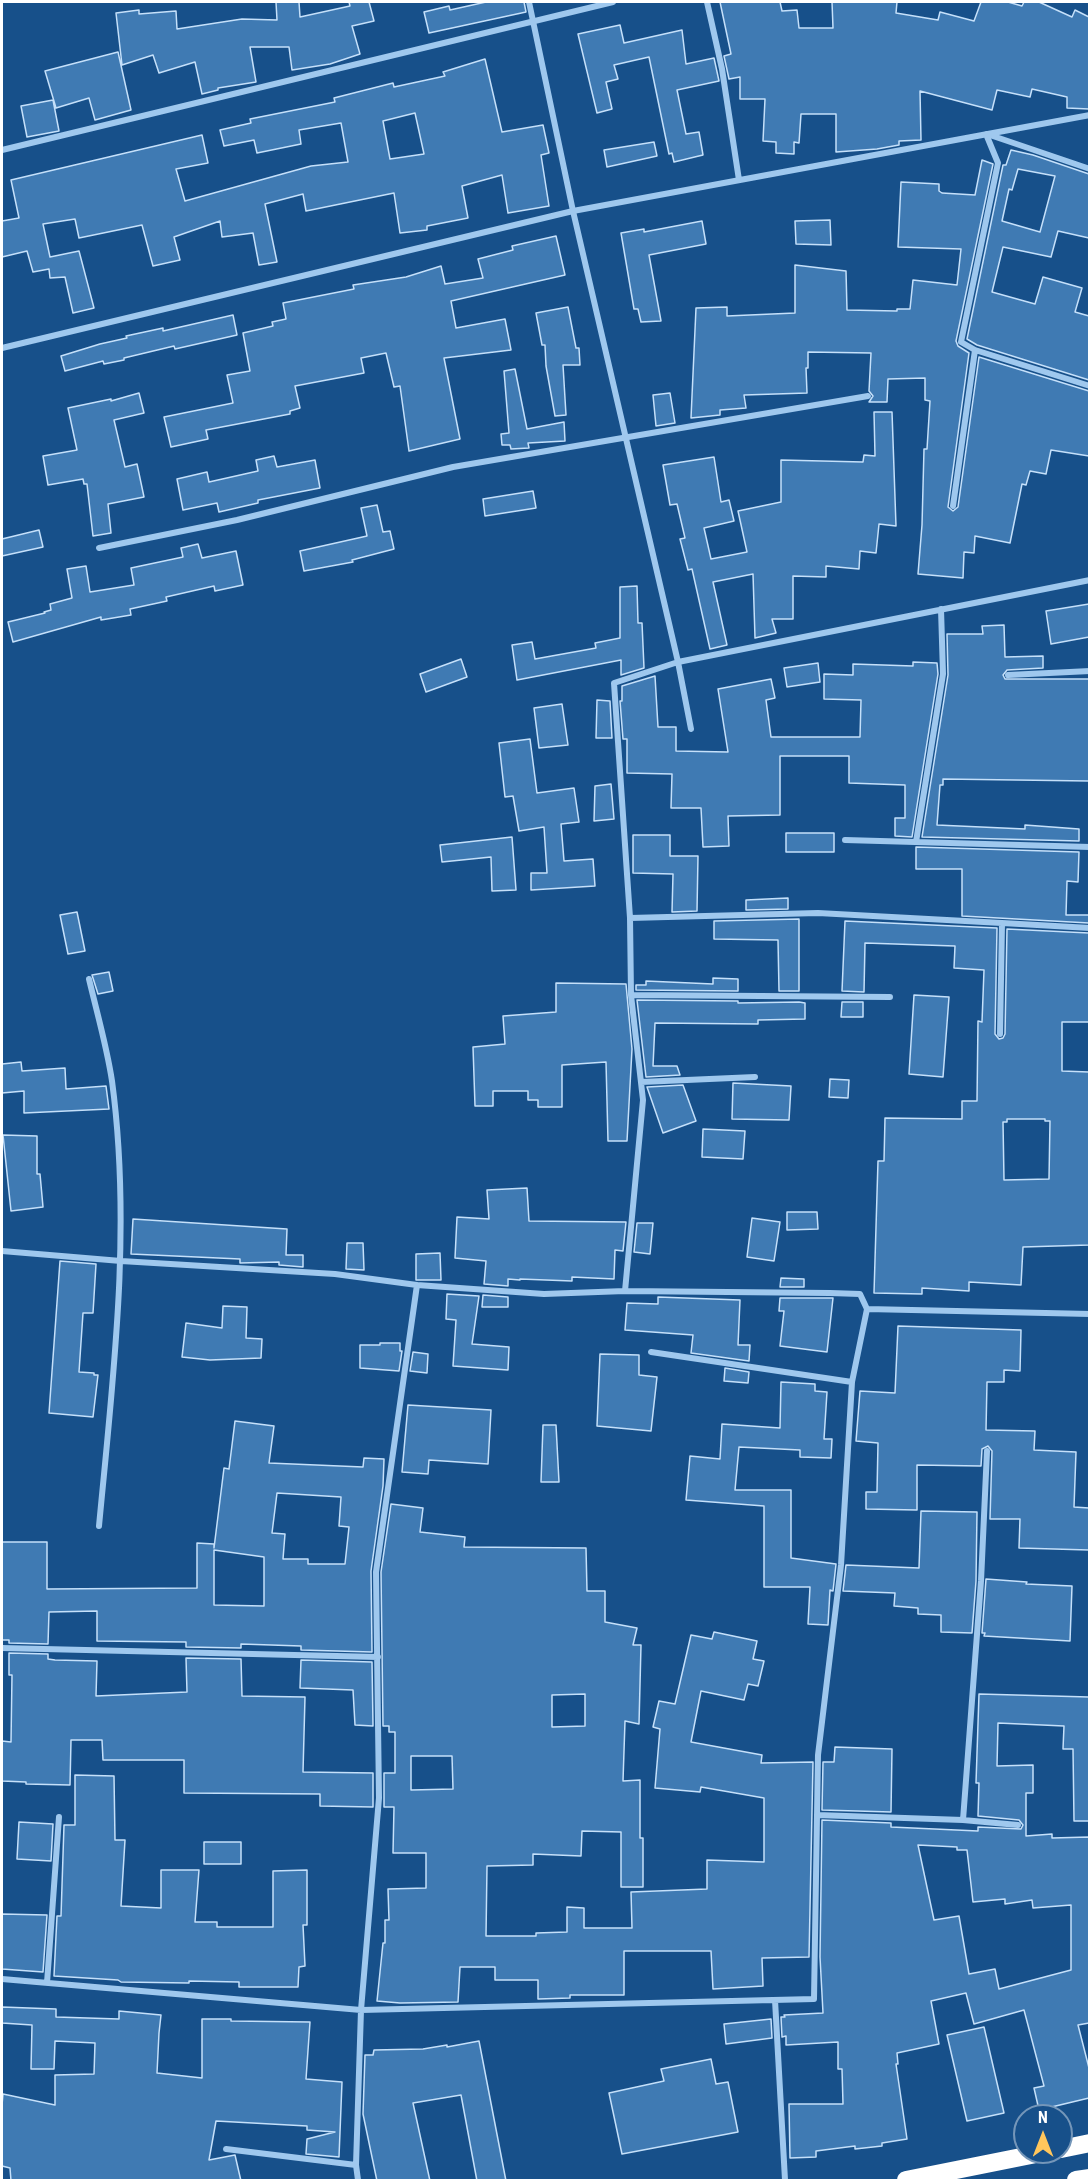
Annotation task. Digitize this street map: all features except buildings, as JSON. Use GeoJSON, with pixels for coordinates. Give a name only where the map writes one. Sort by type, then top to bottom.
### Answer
{"type":"FeatureCollection","features":[{"type":"Feature","properties":{"kind":"highway"},"geometry":{"type":"LineString","coordinates":[[1073,2146],[1089,2143]]}},
{"type":"Feature","properties":{"kind":"highway"},"geometry":{"type":"LineString","coordinates":[[906,2181],[1013,2159]]}},
{"type":"Feature","properties":{"kind":"highway"},"geometry":{"type":"LineString","coordinates":[[1076,2181],[1089,2178]]}},
{"type":"Feature","properties":{"kind":"street"},"geometry":{"type":"LineString","coordinates":[[529,2],[573,212],[627,438],[691,729]]}},
{"type":"Feature","properties":{"kind":"street"},"geometry":{"type":"LineString","coordinates":[[2,150],[613,2]]}},
{"type":"Feature","properties":{"kind":"street"},"geometry":{"type":"LineString","coordinates":[[707,2],[722,69],[739,180]]}},
{"type":"Feature","properties":{"kind":"street"},"geometry":{"type":"LineString","coordinates":[[2,348],[573,212],[1089,115]]}},
{"type":"Feature","properties":{"kind":"street"},"geometry":{"type":"LineString","coordinates":[[986,134],[1089,169]]}},
{"type":"Feature","properties":{"kind":"street"},"geometry":{"type":"LineString","coordinates":[[986,134],[998,163],[961,342],[975,350],[1089,386]]}},
{"type":"Feature","properties":{"kind":"street"},"geometry":{"type":"LineString","coordinates":[[953,506],[975,350]]}},
{"type":"Feature","properties":{"kind":"street"},"geometry":{"type":"LineString","coordinates":[[99,548],[237,520],[453,467],[868,396]]}},
{"type":"Feature","properties":{"kind":"street"},"geometry":{"type":"LineString","coordinates":[[625,1292],[643,1100],[630,995],[630,918],[614,683],[678,662],[1089,580]]}},
{"type":"Feature","properties":{"kind":"street"},"geometry":{"type":"LineString","coordinates":[[916,842],[943,674],[941,609]]}},
{"type":"Feature","properties":{"kind":"street"},"geometry":{"type":"LineString","coordinates":[[1008,675],[1089,671]]}},
{"type":"Feature","properties":{"kind":"street"},"geometry":{"type":"LineString","coordinates":[[845,840],[1089,848]]}},
{"type":"Feature","properties":{"kind":"street"},"geometry":{"type":"LineString","coordinates":[[630,918],[818,913],[1089,928]]}},
{"type":"Feature","properties":{"kind":"street"},"geometry":{"type":"LineString","coordinates":[[1000,1034],[1002,923]]}},
{"type":"Feature","properties":{"kind":"street"},"geometry":{"type":"LineString","coordinates":[[89,979],[112,1081],[118,1162],[121,1261],[99,1526]]}},
{"type":"Feature","properties":{"kind":"street"},"geometry":{"type":"LineString","coordinates":[[630,995],[890,997]]}},
{"type":"Feature","properties":{"kind":"street"},"geometry":{"type":"LineString","coordinates":[[640,1082],[755,1077]]}},
{"type":"Feature","properties":{"kind":"street"},"geometry":{"type":"LineString","coordinates":[[2,1251],[335,1274],[417,1285],[544,1294],[625,1292],[860,1294],[867,1309],[852,1382],[841,1564],[818,1755],[814,1999],[361,2010],[2,1979]]}},
{"type":"Feature","properties":{"kind":"street"},"geometry":{"type":"LineString","coordinates":[[358,2181],[356,2165],[361,2010],[379,1798],[376,1572],[417,1285]]}},
{"type":"Feature","properties":{"kind":"street"},"geometry":{"type":"LineString","coordinates":[[867,1309],[1089,1314]]}},
{"type":"Feature","properties":{"kind":"street"},"geometry":{"type":"LineString","coordinates":[[651,1352],[852,1382]]}},
{"type":"Feature","properties":{"kind":"street"},"geometry":{"type":"LineString","coordinates":[[963,1820],[981,1581],[987,1451]]}},
{"type":"Feature","properties":{"kind":"street"},"geometry":{"type":"LineString","coordinates":[[2,1648],[378,1658]]}},
{"type":"Feature","properties":{"kind":"street"},"geometry":{"type":"LineString","coordinates":[[817,1815],[963,1820],[1018,1825]]}},
{"type":"Feature","properties":{"kind":"street"},"geometry":{"type":"LineString","coordinates":[[47,1983],[59,1817]]}},
{"type":"Feature","properties":{"kind":"street"},"geometry":{"type":"LineString","coordinates":[[775,2000],[785,2181]]}},
{"type":"Feature","properties":{"kind":"street"},"geometry":{"type":"LineString","coordinates":[[226,2149],[356,2165]]}}]}
